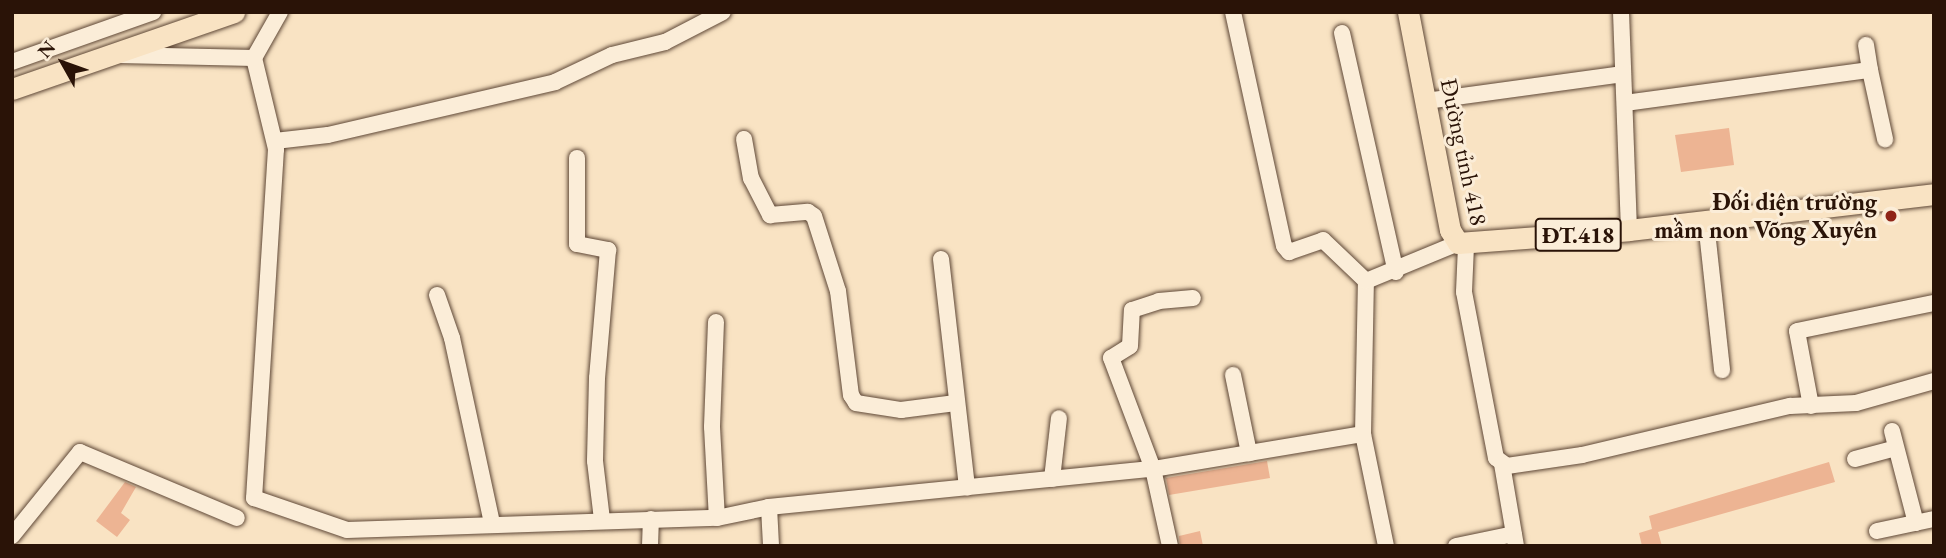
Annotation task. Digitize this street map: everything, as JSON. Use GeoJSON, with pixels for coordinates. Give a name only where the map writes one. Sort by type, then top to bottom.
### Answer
{"type":"FeatureCollection","features":[{"type":"Feature","properties":{"kind":"main road"},"geometry":{"type":"LineString","coordinates":[[12,89],[117,55],[234,12]]}},
{"type":"Feature","properties":{"kind":"main road","name":"Đường tỉnh 418"},"geometry":{"type":"LineString","coordinates":[[1408,12],[1450,230],[1462,245],[1706,222],[1934,194]]}},
{"type":"Feature","properties":{"kind":"street"},"geometry":{"type":"LineString","coordinates":[[12,62],[131,16],[153,12]]}},
{"type":"Feature","properties":{"kind":"street"},"geometry":{"type":"LineString","coordinates":[[280,12],[254,58],[275,141],[254,498],[347,530],[717,517],[769,507],[1153,469],[1363,434]]}},
{"type":"Feature","properties":{"kind":"street"},"geometry":{"type":"LineString","coordinates":[[275,141],[328,135],[555,82],[612,55],[665,42],[723,12]]}},
{"type":"Feature","properties":{"kind":"street"},"geometry":{"type":"LineString","coordinates":[[1233,12],[1284,246],[1289,252],[1323,240],[1366,281],[1363,434],[1386,546]]}},
{"type":"Feature","properties":{"kind":"street"},"geometry":{"type":"LineString","coordinates":[[1621,12],[1629,230]]}},
{"type":"Feature","properties":{"kind":"street"},"geometry":{"type":"LineString","coordinates":[[1342,33],[1396,272]]}},
{"type":"Feature","properties":{"kind":"street"},"geometry":{"type":"LineString","coordinates":[[1866,45],[1885,139]]}},
{"type":"Feature","properties":{"kind":"street"},"geometry":{"type":"LineString","coordinates":[[117,55],[254,58]]}},
{"type":"Feature","properties":{"kind":"street"},"geometry":{"type":"LineString","coordinates":[[1625,103],[1870,70]]}},
{"type":"Feature","properties":{"kind":"street"},"geometry":{"type":"LineString","coordinates":[[1426,101],[1623,74]]}},
{"type":"Feature","properties":{"kind":"street"},"geometry":{"type":"LineString","coordinates":[[744,139],[751,178],[770,215],[808,212],[814,216],[838,291],[851,395],[856,403],[901,410],[956,402]]}},
{"type":"Feature","properties":{"kind":"street"},"geometry":{"type":"LineString","coordinates":[[577,158],[577,244],[608,250],[597,378],[596,461],[602,520]]}},
{"type":"Feature","properties":{"kind":"street"},"geometry":{"type":"LineString","coordinates":[[1706,222],[1722,370]]}},
{"type":"Feature","properties":{"kind":"street"},"geometry":{"type":"LineString","coordinates":[[1366,281],[1396,272],[1462,245],[1464,292],[1496,457],[1502,464],[1515,540],[1456,546]]}},
{"type":"Feature","properties":{"kind":"street"},"geometry":{"type":"LineString","coordinates":[[941,259],[967,488]]}},
{"type":"Feature","properties":{"kind":"street"},"geometry":{"type":"LineString","coordinates":[[437,295],[452,338],[492,523]]}},
{"type":"Feature","properties":{"kind":"street"},"geometry":{"type":"LineString","coordinates":[[1170,546],[1153,469],[1111,358],[1130,346],[1132,310],[1152,302],[1193,298]]}},
{"type":"Feature","properties":{"kind":"street"},"geometry":{"type":"LineString","coordinates":[[1811,406],[1797,331],[1934,303]]}},
{"type":"Feature","properties":{"kind":"street"},"geometry":{"type":"LineString","coordinates":[[716,322],[712,427],[717,517]]}},
{"type":"Feature","properties":{"kind":"street"},"geometry":{"type":"LineString","coordinates":[[1233,375],[1249,453]]}},
{"type":"Feature","properties":{"kind":"street"},"geometry":{"type":"LineString","coordinates":[[1502,464],[1582,455],[1790,407],[1856,403],[1934,381]]}},
{"type":"Feature","properties":{"kind":"street"},"geometry":{"type":"LineString","coordinates":[[1052,479],[1059,418]]}},
{"type":"Feature","properties":{"kind":"street"},"geometry":{"type":"LineString","coordinates":[[1892,431],[1916,523]]}},
{"type":"Feature","properties":{"kind":"street"},"geometry":{"type":"LineString","coordinates":[[1855,459],[1896,448]]}},
{"type":"Feature","properties":{"kind":"street"},"geometry":{"type":"LineString","coordinates":[[12,536],[72,456],[80,452],[237,518]]}},
{"type":"Feature","properties":{"kind":"street"},"geometry":{"type":"LineString","coordinates":[[769,507],[771,546]]}},
{"type":"Feature","properties":{"kind":"street"},"geometry":{"type":"LineString","coordinates":[[650,546],[651,519]]}},
{"type":"Feature","properties":{"kind":"street"},"geometry":{"type":"LineString","coordinates":[[1877,531],[1934,519]]}},
{"type":"Feature","properties":{"kind":"building"},"geometry":{"type":"Polygon","coordinates":[[[1729,128],[1734,165],[1681,172],[1675,135],[1729,128]]]}},
{"type":"Feature","properties":{"kind":"building"},"geometry":{"type":"Polygon","coordinates":[[[1267,461],[1270,478],[1169,495],[1166,478],[1267,461]]]}},
{"type":"Feature","properties":{"kind":"building"},"geometry":{"type":"Polygon","coordinates":[[[1829,462],[1835,482],[1658,532],[1662,546],[1642,546],[1639,533],[1652,529],[1649,516],[1829,462]]]}},
{"type":"Feature","properties":{"kind":"building"},"geometry":{"type":"Polygon","coordinates":[[[125,482],[136,487],[121,513],[130,520],[117,537],[96,521],[125,482]]]}},
{"type":"Feature","properties":{"kind":"building"},"geometry":{"type":"Polygon","coordinates":[[[1200,531],[1203,546],[1180,546],[1179,536],[1200,531]]]}},
{"type":"Feature","properties":{"kind":"place","name":"Đối diện trường mầm non Võng Xuyên"},"geometry":{"type":"Point","coordinates":[1891,216]}}]}
